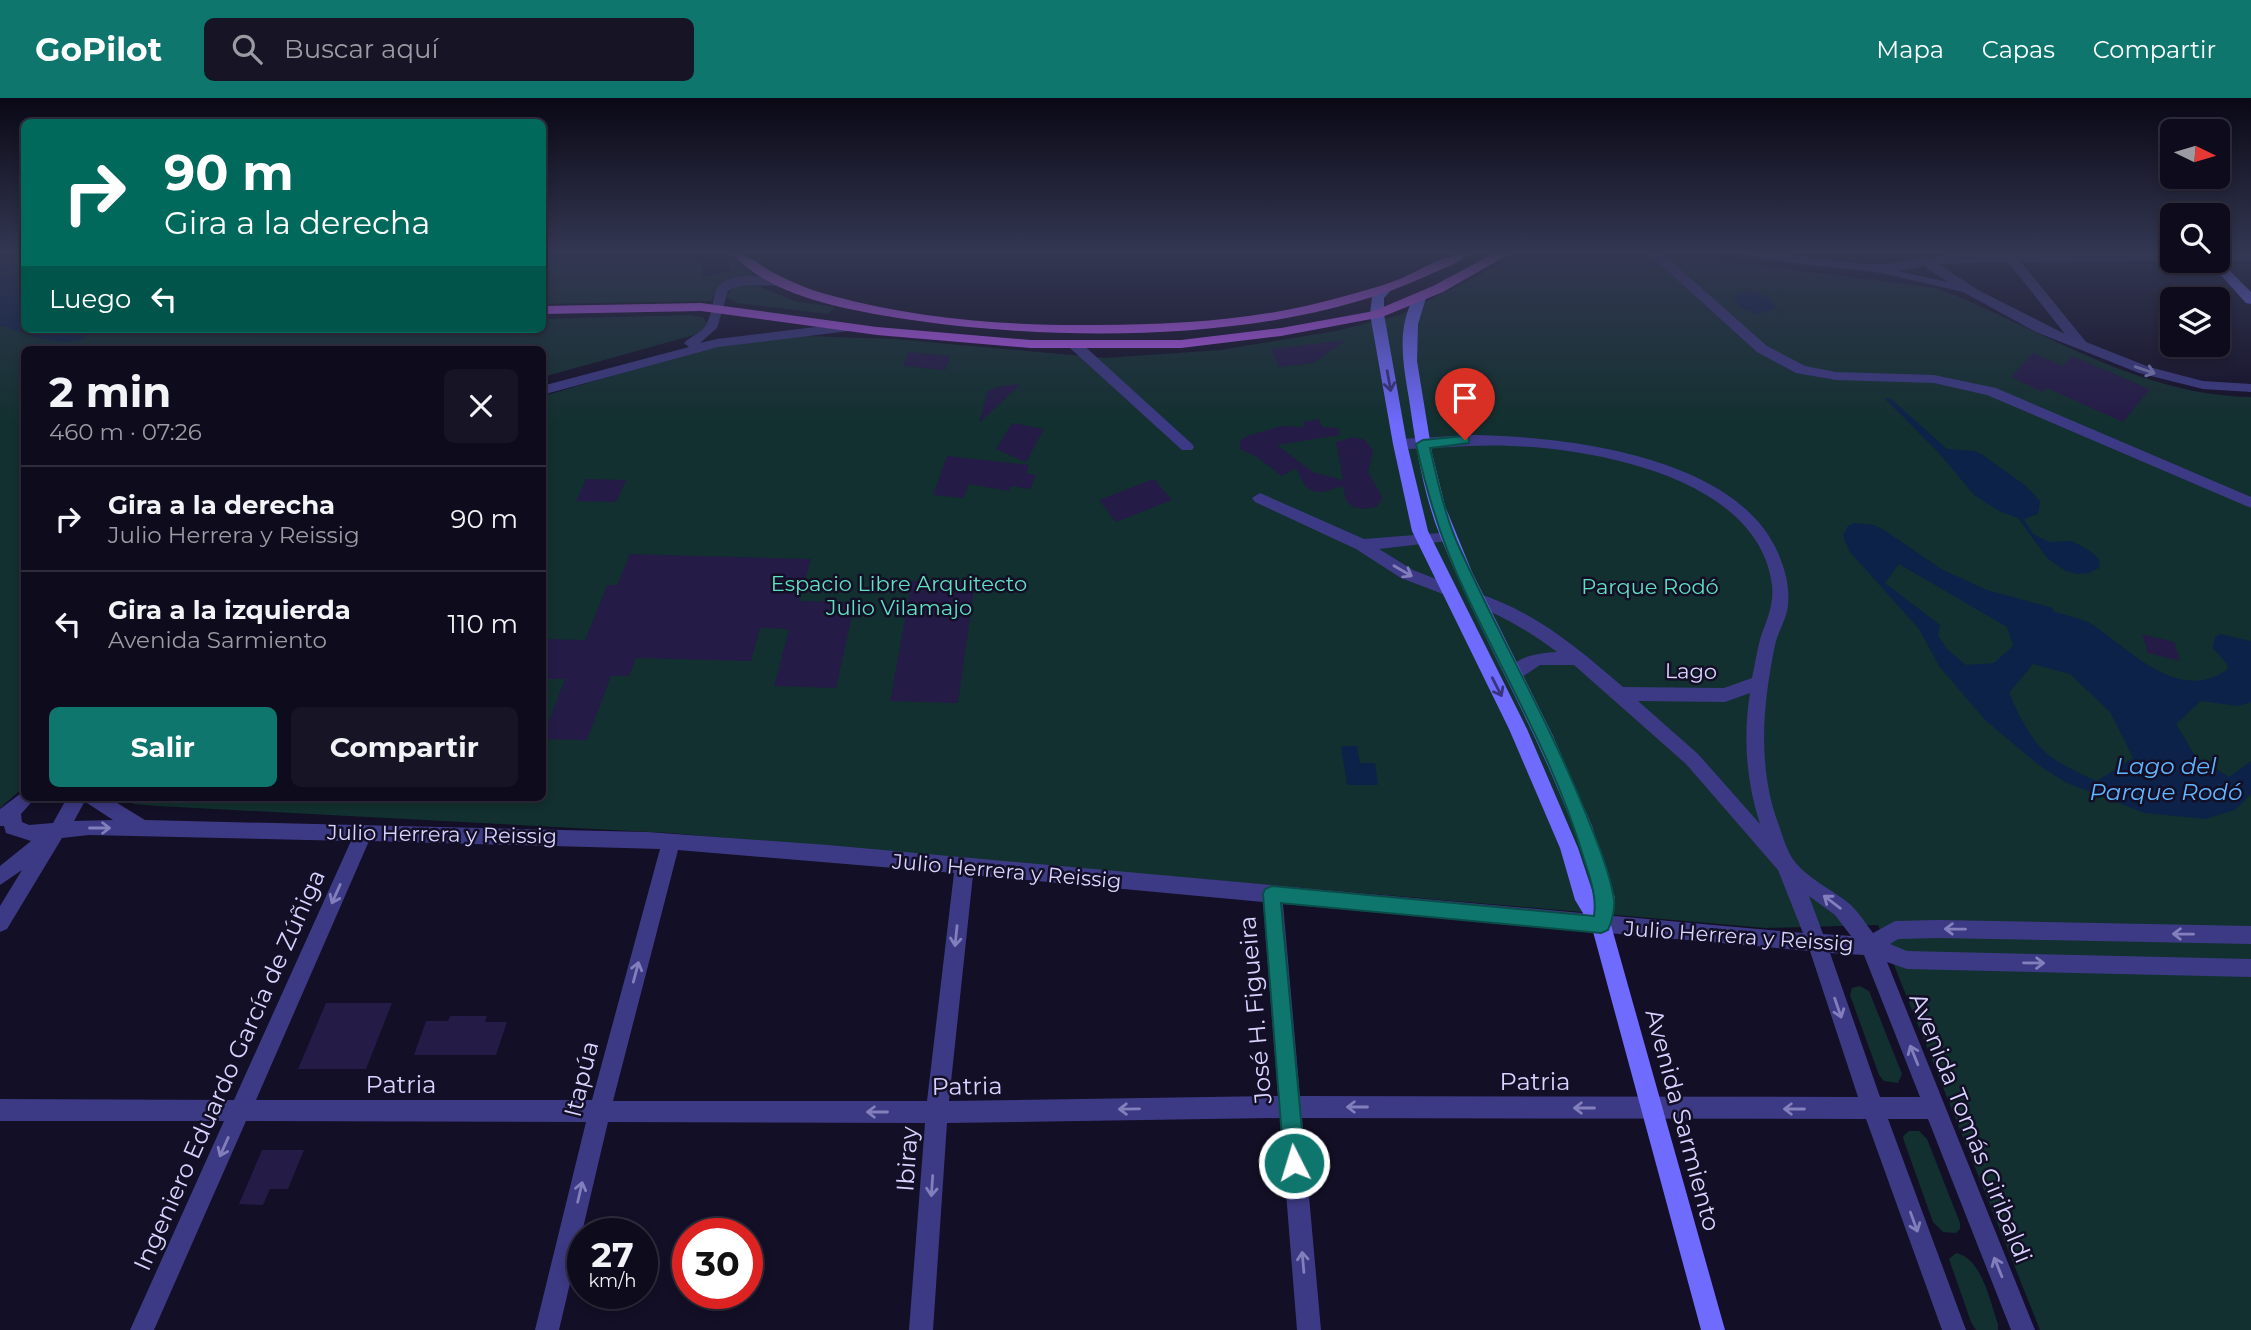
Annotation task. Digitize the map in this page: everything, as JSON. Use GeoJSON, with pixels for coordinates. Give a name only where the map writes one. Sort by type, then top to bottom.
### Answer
{"type":"FeatureCollection","features":[{"type":"Feature","properties":{"kind":"main road"},"geometry":{"type":"LineString","coordinates":[[735,311],[849,327],[1075,345],[1205,341],[1281,332],[1384,311]]}},
{"type":"Feature","properties":{"kind":"main road"},"geometry":{"type":"LineString","coordinates":[[885,311],[988,326],[1123,328],[1240,319],[1285,311]]}},
{"type":"Feature","properties":{"kind":"street"},"geometry":{"type":"LineString","coordinates":[[546,383],[694,342],[710,331],[716,321],[717,311]]}},
{"type":"Feature","properties":{"kind":"street","name":"Avenida Sarmiento"},"geometry":{"type":"LineString","coordinates":[[1413,311],[1408,334],[1423,444],[1434,496],[1448,536],[1476,599],[1557,763],[1585,833],[1605,901],[1601,925]]}},
{"type":"Feature","properties":{"kind":"street"},"geometry":{"type":"LineString","coordinates":[[1720,311],[1762,349],[1801,370],[1836,376],[1934,379],[1981,388],[2251,503]]}},
{"type":"Feature","properties":{"kind":"street"},"geometry":{"type":"LineString","coordinates":[[2008,311],[2041,329],[2172,378],[2203,385],[2251,388]]}},
{"type":"Feature","properties":{"kind":"street"},"geometry":{"type":"LineString","coordinates":[[2054,311],[2081,345]]}},
{"type":"Feature","properties":{"kind":"street","name":"Avenida Sarmiento"},"geometry":{"type":"LineString","coordinates":[[1377,314],[1414,512],[1423,539],[1518,729],[1569,848],[1585,900],[1601,925],[1713,1330]]}},
{"type":"Feature","properties":{"kind":"street"},"geometry":{"type":"LineString","coordinates":[[546,390],[717,342],[849,327]]}},
{"type":"Feature","properties":{"kind":"street"},"geometry":{"type":"LineString","coordinates":[[1075,345],[1187,447]]}},
{"type":"Feature","properties":{"kind":"street"},"geometry":{"type":"LineString","coordinates":[[1400,444],[1481,440],[1569,446],[1678,476],[1732,507],[1746,519],[1768,546],[1778,580],[1780,607],[1770,633],[1760,682],[1754,751],[1760,795],[1816,943],[1954,1330]]}},
{"type":"Feature","properties":{"kind":"street"},"geometry":{"type":"LineString","coordinates":[[1260,498],[1362,545],[1407,575],[1448,590]]}},
{"type":"Feature","properties":{"kind":"street"},"geometry":{"type":"LineString","coordinates":[[1362,545],[1448,536]]}},
{"type":"Feature","properties":{"kind":"street"},"geometry":{"type":"LineString","coordinates":[[1476,599],[1533,626],[1578,658],[1692,759],[1786,866],[1842,909],[1871,946]]}},
{"type":"Feature","properties":{"kind":"street"},"geometry":{"type":"LineString","coordinates":[[1513,674],[1537,659],[1578,658]]}},
{"type":"Feature","properties":{"kind":"street","name":"Lago"},"geometry":{"type":"LineString","coordinates":[[1618,694],[1646,693],[1687,697],[1725,695],[1760,682]]}},
{"type":"Feature","properties":{"kind":"street"},"geometry":{"type":"LineString","coordinates":[[5,816],[22,801]]}},
{"type":"Feature","properties":{"kind":"street"},"geometry":{"type":"LineString","coordinates":[[0,923],[75,801]]}},
{"type":"Feature","properties":{"kind":"street"},"geometry":{"type":"LineString","coordinates":[[99,801],[142,828]]}},
{"type":"Feature","properties":{"kind":"street","name":"Julio Herrera y Reissig"},"geometry":{"type":"LineString","coordinates":[[5,816],[19,831],[38,832],[59,829],[142,828],[671,842],[828,853],[964,868],[1601,925],[1871,946],[1907,960],[2251,968]]}},
{"type":"Feature","properties":{"kind":"street"},"geometry":{"type":"LineString","coordinates":[[0,877],[59,829]]}},
{"type":"Feature","properties":{"kind":"street","name":"Ingeniero Eduardo García de Zúñiga"},"geometry":{"type":"LineString","coordinates":[[142,1330],[363,832]]}},
{"type":"Feature","properties":{"kind":"street","name":"Itapúa"},"geometry":{"type":"LineString","coordinates":[[547,1330],[600,1111],[671,842]]}},
{"type":"Feature","properties":{"kind":"street","name":"Ibiray"},"geometry":{"type":"LineString","coordinates":[[920,1330],[937,1112],[964,868]]}},
{"type":"Feature","properties":{"kind":"street","name":"José H. Figueira"},"geometry":{"type":"LineString","coordinates":[[1272,894],[1309,1330]]}},
{"type":"Feature","properties":{"kind":"street","name":"Julio Herrera y Reissig"},"geometry":{"type":"LineString","coordinates":[[1871,946],[1895,930],[2251,935]]}},
{"type":"Feature","properties":{"kind":"street","name":"Avenida Tomás Giribaldi"},"geometry":{"type":"LineString","coordinates":[[1871,946],[2023,1330]]}},
{"type":"Feature","properties":{"kind":"street","name":"Patria"},"geometry":{"type":"LineString","coordinates":[[0,1110],[937,1112],[1289,1107],[1935,1108]]}},
{"type":"Feature","properties":{"kind":"green space"},"geometry":{"type":"Polygon","coordinates":[[[0,311],[21,311],[21,333],[546,333],[546,319],[689,315],[703,317],[707,324],[698,334],[546,376],[546,346],[21,346],[21,790],[0,808],[0,311]]]}},
{"type":"Feature","properties":{"kind":"green space","name":"Parque Rodó"},"geometry":{"type":"Polygon","coordinates":[[[1407,311],[1991,311],[2128,372],[2168,385],[2208,393],[2251,397],[2251,1330],[2040,1330],[1878,925],[1765,928],[670,833],[158,806],[134,804],[130,801],[546,801],[546,395],[710,347],[803,336],[894,339],[1105,358],[1220,350],[1336,331],[1407,311]]]}},
{"type":"Feature","properties":{"kind":"green space"},"geometry":{"type":"Polygon","coordinates":[[[1860,986],[1869,991],[1902,1074],[1898,1083],[1884,1081],[1879,1075],[1850,995],[1852,988],[1860,986]]]}},
{"type":"Feature","properties":{"kind":"green space"},"geometry":{"type":"Polygon","coordinates":[[[1909,1131],[1919,1131],[1927,1139],[1960,1223],[1960,1229],[1956,1233],[1943,1232],[1933,1222],[1904,1141],[1903,1136],[1909,1131]]]}},
{"type":"Feature","properties":{"kind":"green space"},"geometry":{"type":"Polygon","coordinates":[[[1956,1253],[1965,1257],[1979,1272],[1998,1330],[1976,1330],[1971,1322],[1949,1259],[1956,1253]]]}},
{"type":"Feature","properties":{"kind":"water"},"geometry":{"type":"Polygon","coordinates":[[[0,311],[21,311],[21,332],[0,326],[0,311]]]}},
{"type":"Feature","properties":{"kind":"water"},"geometry":{"type":"Polygon","coordinates":[[[23,333],[90,333],[74,341],[62,342],[23,333]]]}},
{"type":"Feature","properties":{"kind":"water"},"geometry":{"type":"Polygon","coordinates":[[[1890,398],[1947,449],[1974,451],[1983,455],[2026,486],[2040,501],[2038,514],[2024,519],[2033,534],[2049,542],[2072,541],[2092,552],[2100,561],[2099,568],[2089,573],[2077,574],[2066,571],[2047,558],[2018,518],[1999,511],[1974,495],[1939,453],[1885,399],[1890,398]]]}},
{"type":"Feature","properties":{"kind":"water","name":"Lago del Parque Rodó"},"geometry":{"type":"Polygon","coordinates":[[[1854,523],[1874,525],[1943,570],[1987,590],[2053,608],[2053,611],[2089,623],[2139,659],[2174,677],[2192,681],[2210,678],[2228,669],[2213,648],[2215,637],[2220,634],[2251,641],[2251,702],[2238,706],[2201,701],[2176,724],[2196,757],[2229,777],[2251,761],[2251,793],[2235,810],[2205,819],[2145,813],[2067,783],[2040,766],[1985,720],[1939,666],[1919,629],[1849,551],[1843,535],[1848,526],[1854,523]],[[1899,564],[1885,583],[1940,625],[1938,635],[1946,648],[1966,665],[1994,663],[2013,646],[2007,627],[1899,564]],[[2033,664],[2009,693],[2033,739],[2042,749],[2064,765],[2097,781],[2133,758],[2110,712],[2070,674],[2033,664]]]}},
{"type":"Feature","properties":{"kind":"water"},"geometry":{"type":"Polygon","coordinates":[[[1341,746],[1357,746],[1360,763],[1375,763],[1378,785],[1347,785],[1341,746]]]}},
{"type":"Feature","properties":{"kind":"building"},"geometry":{"type":"Polygon","coordinates":[[[1346,340],[1313,363],[1279,367],[1271,349],[1346,340]]]}},
{"type":"Feature","properties":{"kind":"building"},"geometry":{"type":"Polygon","coordinates":[[[909,352],[951,356],[945,370],[903,366],[909,352]]]}},
{"type":"Feature","properties":{"kind":"building"},"geometry":{"type":"Polygon","coordinates":[[[2033,353],[2063,366],[2072,356],[2150,389],[2123,422],[2047,388],[2043,392],[2011,377],[2033,353]]]}},
{"type":"Feature","properties":{"kind":"building"},"geometry":{"type":"Polygon","coordinates":[[[1021,384],[979,423],[987,392],[997,387],[1021,384]]]}},
{"type":"Feature","properties":{"kind":"building"},"geometry":{"type":"Polygon","coordinates":[[[1319,419],[1323,427],[1339,428],[1340,435],[1277,445],[1313,472],[1343,480],[1336,442],[1354,437],[1365,440],[1373,450],[1368,472],[1382,496],[1376,507],[1353,507],[1346,500],[1343,486],[1323,492],[1313,491],[1305,486],[1296,468],[1282,476],[1257,457],[1240,449],[1240,441],[1247,436],[1282,426],[1305,427],[1303,422],[1319,419]]]}},
{"type":"Feature","properties":{"kind":"building"},"geometry":{"type":"Polygon","coordinates":[[[1012,423],[1044,429],[1026,462],[996,449],[1012,423]]]}},
{"type":"Feature","properties":{"kind":"building"},"geometry":{"type":"Polygon","coordinates":[[[947,456],[1029,465],[1026,473],[1036,475],[1030,489],[1011,486],[1009,491],[969,484],[964,498],[933,495],[947,456]]]}},
{"type":"Feature","properties":{"kind":"building"},"geometry":{"type":"Polygon","coordinates":[[[586,479],[626,480],[616,502],[576,501],[586,479]]]}},
{"type":"Feature","properties":{"kind":"building"},"geometry":{"type":"Polygon","coordinates":[[[1154,479],[1172,500],[1116,522],[1099,500],[1154,479]]]}},
{"type":"Feature","properties":{"kind":"building"},"geometry":{"type":"Polygon","coordinates":[[[630,554],[811,559],[799,601],[855,602],[836,688],[774,686],[789,629],[760,628],[751,661],[636,658],[629,676],[611,676],[587,740],[546,739],[546,729],[565,679],[546,679],[546,639],[585,640],[607,585],[617,585],[630,554]]]}},
{"type":"Feature","properties":{"kind":"building"},"geometry":{"type":"Polygon","coordinates":[[[912,581],[975,582],[958,703],[890,701],[912,581]]]}},
{"type":"Feature","properties":{"kind":"building"},"geometry":{"type":"Polygon","coordinates":[[[2142,634],[2174,642],[2180,661],[2148,653],[2142,634]]]}},
{"type":"Feature","properties":{"kind":"building"},"geometry":{"type":"Polygon","coordinates":[[[326,1003],[392,1003],[366,1069],[298,1069],[326,1003]]]}},
{"type":"Feature","properties":{"kind":"building"},"geometry":{"type":"Polygon","coordinates":[[[450,1016],[487,1016],[485,1022],[507,1022],[496,1055],[414,1055],[426,1021],[448,1021],[450,1016]]]}},
{"type":"Feature","properties":{"kind":"building"},"geometry":{"type":"Polygon","coordinates":[[[262,1150],[304,1150],[288,1189],[270,1189],[263,1205],[239,1204],[262,1150]]]}},
{"type":"Feature","properties":{"kind":"route"},"geometry":{"type":"LineString","coordinates":[[1294,1163],[1272,894],[1601,925],[1605,901],[1585,833],[1557,763],[1473,595],[1434,496],[1423,444],[1465,440]]}},
{"type":"Feature","properties":{"kind":"park label","name":"Espacio Libre Arquitecto Julio Vilamajo"},"geometry":{"type":"Point","coordinates":[899,595]}}]}
